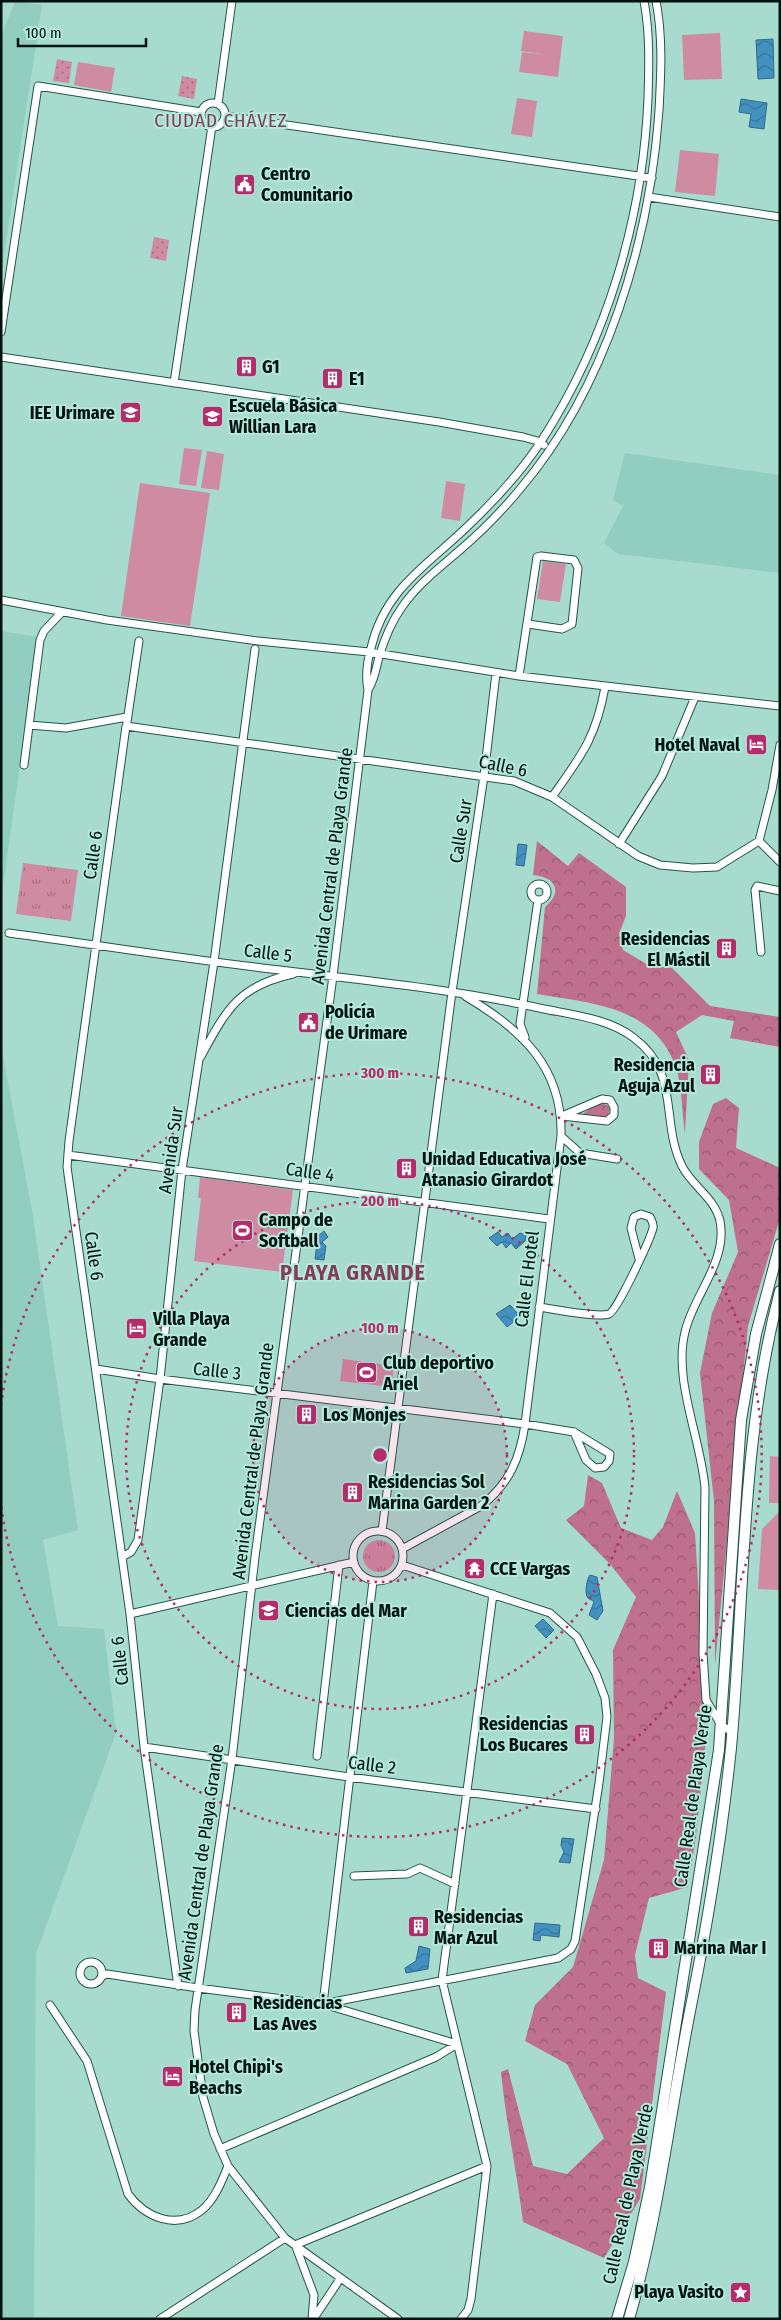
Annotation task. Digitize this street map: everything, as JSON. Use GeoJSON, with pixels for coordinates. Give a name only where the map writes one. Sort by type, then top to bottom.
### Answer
{"type":"FeatureCollection","features":[{"type":"Feature","properties":{"kind":"street"},"geometry":{"type":"LineString","coordinates":[[218,104],[232,1]]}},
{"type":"Feature","properties":{"kind":"street"},"geometry":{"type":"LineString","coordinates":[[368,690],[366,678],[369,652],[378,624],[400,587],[464,530],[500,494],[541,442],[580,374],[595,341],[620,268],[641,176],[649,82],[649,42],[644,1]]}},
{"type":"Feature","properties":{"kind":"street","name":"Avenida Central de Playa Grande"},"geometry":{"type":"LineString","coordinates":[[398,2319],[285,2238],[228,2166],[220,2149],[203,2097],[195,2050],[194,2031],[198,1988],[232,1759],[277,1392],[333,976],[368,690],[373,682],[380,654],[400,608],[410,596],[504,507],[550,451],[576,407],[605,345],[637,243],[652,178],[660,73],[656,1]]}},
{"type":"Feature","properties":{"kind":"street"},"geometry":{"type":"LineString","coordinates":[[1,332],[38,86],[201,112]]}},
{"type":"Feature","properties":{"kind":"street"},"geometry":{"type":"LineString","coordinates":[[210,103],[218,104],[223,108],[224,116],[220,124],[212,126],[203,122],[201,112],[210,103]]}},
{"type":"Feature","properties":{"kind":"street"},"geometry":{"type":"LineString","coordinates":[[224,116],[652,178]]}},
{"type":"Feature","properties":{"kind":"street"},"geometry":{"type":"LineString","coordinates":[[174,383],[212,126]]}},
{"type":"Feature","properties":{"kind":"street"},"geometry":{"type":"LineString","coordinates":[[649,197],[780,217]]}},
{"type":"Feature","properties":{"kind":"street"},"geometry":{"type":"LineString","coordinates":[[1,357],[439,422],[541,442],[550,451]]}},
{"type":"Feature","properties":{"kind":"street"},"geometry":{"type":"LineString","coordinates":[[519,676],[537,558],[541,556],[574,560],[578,568],[572,624],[562,629],[528,624]]}},
{"type":"Feature","properties":{"kind":"street"},"geometry":{"type":"LineString","coordinates":[[1,600],[62,612],[258,641],[369,652],[496,673],[779,706]]}},
{"type":"Feature","properties":{"kind":"street"},"geometry":{"type":"LineString","coordinates":[[24,765],[40,640],[44,630],[62,612]]}},
{"type":"Feature","properties":{"kind":"street"},"geometry":{"type":"LineString","coordinates":[[126,726],[139,641]]}},
{"type":"Feature","properties":{"kind":"street","name":"Avenida Sur"},"geometry":{"type":"LineString","coordinates":[[122,1557],[131,1552],[138,1540],[160,1379],[182,1170],[214,962],[241,742],[255,649]]}},
{"type":"Feature","properties":{"kind":"street"},"geometry":{"type":"LineString","coordinates":[[367,666],[377,668]]}},
{"type":"Feature","properties":{"kind":"street","name":"Calle Sur"},"geometry":{"type":"LineString","coordinates":[[382,1531],[424,1202],[452,992],[484,776],[496,673]]}},
{"type":"Feature","properties":{"kind":"street"},"geometry":{"type":"LineString","coordinates":[[552,797],[588,745],[596,728],[605,687]]}},
{"type":"Feature","properties":{"kind":"street"},"geometry":{"type":"LineString","coordinates":[[620,844],[662,776],[695,697]]}},
{"type":"Feature","properties":{"kind":"street"},"geometry":{"type":"LineString","coordinates":[[29,725],[66,728],[127,718]]}},
{"type":"Feature","properties":{"kind":"street","name":"Calle 6"},"geometry":{"type":"LineString","coordinates":[[178,1986],[144,1747],[130,1614],[67,1167],[126,726],[514,781],[552,797],[638,856],[652,863],[693,868],[717,867],[759,841]]}},
{"type":"Feature","properties":{"kind":"street"},"geometry":{"type":"LineString","coordinates":[[780,745],[772,790],[759,841],[780,862]]}},
{"type":"Feature","properties":{"kind":"street"},"geometry":{"type":"LineString","coordinates":[[761,952],[755,890],[757,886],[762,886],[780,891]]}},
{"type":"Feature","properties":{"kind":"street"},"geometry":{"type":"LineString","coordinates":[[526,1041],[520,1024],[538,900]]}},
{"type":"Feature","properties":{"kind":"street","name":"Calle 5"},"geometry":{"type":"LineString","coordinates":[[9,933],[524,1003],[611,1026],[632,1036],[650,1052],[661,1068],[678,1154],[689,1177],[716,1211],[720,1222],[721,1234],[716,1258],[692,1310],[682,1344],[686,1390],[702,1461],[705,1488],[702,1588],[704,1683],[706,1700],[721,1725]]}},
{"type":"Feature","properties":{"kind":"street"},"geometry":{"type":"LineString","coordinates":[[198,1062],[233,1003],[245,993],[273,978],[301,972]]}},
{"type":"Feature","properties":{"kind":"street","name":"Calle El Hotel"},"geometry":{"type":"LineString","coordinates":[[402,1549],[481,1506],[501,1489],[518,1459],[525,1424],[549,1219],[561,1136],[562,1116],[553,1082],[541,1058],[526,1041],[500,1018],[461,993]]}},
{"type":"Feature","properties":{"kind":"street"},"geometry":{"type":"LineString","coordinates":[[602,1098],[610,1100],[614,1107],[612,1117],[604,1122],[562,1116],[602,1098]]}},
{"type":"Feature","properties":{"kind":"street"},"geometry":{"type":"LineString","coordinates":[[561,1136],[580,1153],[617,1159]]}},
{"type":"Feature","properties":{"kind":"street","name":"Calle 4"},"geometry":{"type":"LineString","coordinates":[[68,1155],[549,1219]]}},
{"type":"Feature","properties":{"kind":"street"},"geometry":{"type":"LineString","coordinates":[[539,1307],[602,1315],[612,1312],[618,1306],[653,1228],[650,1217],[642,1214],[634,1217],[631,1228],[639,1259]]}},
{"type":"Feature","properties":{"kind":"street","name":"Calle Real de Playa Verde"},"geometry":{"type":"LineString","coordinates":[[630,2319],[644,2266],[667,2152],[706,1924],[732,1732],[744,1539],[740,1434],[746,1384],[756,1334],[768,1282],[780,1244]]}},
{"type":"Feature","properties":{"kind":"street"},"geometry":{"type":"LineString","coordinates":[[768,1282],[780,1286]]}},
{"type":"Feature","properties":{"kind":"street","name":"Calle Real de Playa Verde"},"geometry":{"type":"LineString","coordinates":[[617,2319],[634,2262],[656,2150],[693,1921],[719,1750],[732,1538],[752,1435],[759,1386],[780,1291]]}},
{"type":"Feature","properties":{"kind":"street"},"geometry":{"type":"LineString","coordinates":[[756,1334],[769,1337]]}},
{"type":"Feature","properties":{"kind":"street","name":"Calle 3"},"geometry":{"type":"LineString","coordinates":[[96,1369],[160,1379],[399,1407],[574,1432],[610,1454],[609,1461],[604,1467],[595,1468],[586,1460],[574,1432]]}},
{"type":"Feature","properties":{"kind":"street"},"geometry":{"type":"LineString","coordinates":[[746,1384],[759,1386]]}},
{"type":"Feature","properties":{"kind":"street"},"geometry":{"type":"LineString","coordinates":[[740,1434],[752,1435]]}},
{"type":"Feature","properties":{"kind":"street"},"geometry":{"type":"LineString","coordinates":[[373,1531],[382,1531],[395,1537],[402,1549],[402,1565],[390,1578],[373,1581],[364,1578],[354,1562],[355,1546],[359,1539],[373,1531]]}},
{"type":"Feature","properties":{"kind":"street"},"geometry":{"type":"LineString","coordinates":[[732,1538],[744,1539]]}},
{"type":"Feature","properties":{"kind":"street"},"geometry":{"type":"LineString","coordinates":[[130,1614],[354,1562]]}},
{"type":"Feature","properties":{"kind":"street"},"geometry":{"type":"LineString","coordinates":[[317,1756],[339,1565]]}},
{"type":"Feature","properties":{"kind":"street"},"geometry":{"type":"LineString","coordinates":[[323,2004],[558,1958],[571,1949],[575,1941],[596,1809],[607,1711],[596,1674],[577,1637],[564,1623],[550,1613],[402,1565]]}},
{"type":"Feature","properties":{"kind":"street"},"geometry":{"type":"LineString","coordinates":[[323,2004],[373,1581]]}},
{"type":"Feature","properties":{"kind":"street"},"geometry":{"type":"LineString","coordinates":[[729,1588],[740,1590]]}},
{"type":"Feature","properties":{"kind":"street"},"geometry":{"type":"LineString","coordinates":[[461,2319],[468,2310],[471,2299],[487,2166],[442,1980],[492,1594]]}},
{"type":"Feature","properties":{"kind":"street"},"geometry":{"type":"LineString","coordinates":[[721,1725],[732,1732]]}},
{"type":"Feature","properties":{"kind":"street","name":"Calle 2"},"geometry":{"type":"LineString","coordinates":[[144,1747],[349,1777],[596,1809]]}},
{"type":"Feature","properties":{"kind":"street"},"geometry":{"type":"LineString","coordinates":[[719,1750],[730,1750]]}},
{"type":"Feature","properties":{"kind":"street"},"geometry":{"type":"LineString","coordinates":[[354,1876],[408,1874],[420,1868],[455,1884]]}},
{"type":"Feature","properties":{"kind":"street"},"geometry":{"type":"LineString","coordinates":[[693,1921],[706,1924]]}},
{"type":"Feature","properties":{"kind":"street"},"geometry":{"type":"LineString","coordinates":[[102,1976],[107,1974],[178,1986],[323,2004],[457,2044]]}},
{"type":"Feature","properties":{"kind":"street"},"geometry":{"type":"LineString","coordinates":[[681,1989],[694,1992]]}},
{"type":"Feature","properties":{"kind":"street"},"geometry":{"type":"LineString","coordinates":[[50,2005],[87,2061],[128,2194],[142,2210],[160,2219],[182,2220],[191,2216],[202,2210],[209,2202],[228,2166]]}},
{"type":"Feature","properties":{"kind":"street"},"geometry":{"type":"LineString","coordinates":[[220,2149],[436,2057],[457,2044]]}},
{"type":"Feature","properties":{"kind":"street"},"geometry":{"type":"LineString","coordinates":[[656,2150],[667,2152]]}},
{"type":"Feature","properties":{"kind":"street"},"geometry":{"type":"LineString","coordinates":[[313,2319],[314,2295],[295,2245],[487,2166]]}},
{"type":"Feature","properties":{"kind":"street"},"geometry":{"type":"LineString","coordinates":[[160,2319],[285,2238]]}},
{"type":"Feature","properties":{"kind":"street"},"geometry":{"type":"LineString","coordinates":[[313,2319],[340,2279]]}},
{"type":"Feature","properties":{"kind":"shaded area"},"geometry":{"type":"Polygon","coordinates":[[[15,1],[42,5],[1,275],[1,36],[15,1]]]}},
{"type":"Feature","properties":{"kind":"shaded area"},"geometry":{"type":"Polygon","coordinates":[[[625,453],[780,475],[780,573],[618,554],[604,543],[623,506],[613,500],[625,453]]]}},
{"type":"Feature","properties":{"kind":"shaded area"},"geometry":{"type":"Polygon","coordinates":[[[1,631],[38,637],[1,900],[1,631]]]}},
{"type":"Feature","properties":{"kind":"shaded area"},"geometry":{"type":"Polygon","coordinates":[[[1,1045],[33,1216],[78,1530],[43,1540],[58,1626],[104,1629],[116,1733],[36,1954],[34,2319],[1,2319],[1,1045]]]}},
{"type":"Feature","properties":{"kind":"green space"},"geometry":{"type":"Polygon","coordinates":[[[524,31],[563,36],[558,77],[519,72],[522,52],[547,55],[521,51],[524,31]]]}},
{"type":"Feature","properties":{"kind":"green space"},"geometry":{"type":"Polygon","coordinates":[[[720,33],[722,79],[684,80],[682,35],[720,33]]]}},
{"type":"Feature","properties":{"kind":"green space"},"geometry":{"type":"Polygon","coordinates":[[[57,59],[72,62],[69,83],[53,81],[57,59]]]}},
{"type":"Feature","properties":{"kind":"green space"},"geometry":{"type":"Polygon","coordinates":[[[78,62],[115,68],[111,92],[74,85],[78,62]]]}},
{"type":"Feature","properties":{"kind":"green space"},"geometry":{"type":"Polygon","coordinates":[[[182,76],[197,79],[194,99],[178,96],[182,76]]]}},
{"type":"Feature","properties":{"kind":"green space"},"geometry":{"type":"Polygon","coordinates":[[[517,98],[537,101],[532,137],[511,134],[517,98]]]}},
{"type":"Feature","properties":{"kind":"green space"},"geometry":{"type":"Polygon","coordinates":[[[680,150],[719,154],[715,196],[675,192],[680,150]]]}},
{"type":"Feature","properties":{"kind":"green space"},"geometry":{"type":"Polygon","coordinates":[[[154,237],[169,240],[166,261],[150,258],[154,237]]]}},
{"type":"Feature","properties":{"kind":"green space"},"geometry":{"type":"Polygon","coordinates":[[[184,448],[202,450],[196,486],[179,484],[184,448]]]}},
{"type":"Feature","properties":{"kind":"green space"},"geometry":{"type":"Polygon","coordinates":[[[207,451],[224,454],[219,490],[201,488],[207,451]]]}},
{"type":"Feature","properties":{"kind":"green space"},"geometry":{"type":"Polygon","coordinates":[[[446,481],[465,484],[460,521],[441,518],[446,481]]]}},
{"type":"Feature","properties":{"kind":"green space"},"geometry":{"type":"Polygon","coordinates":[[[140,483],[210,493],[190,626],[121,616],[140,483]]]}},
{"type":"Feature","properties":{"kind":"green space"},"geometry":{"type":"Polygon","coordinates":[[[543,561],[566,564],[560,602],[537,599],[543,561]]]}},
{"type":"Feature","properties":{"kind":"green space"},"geometry":{"type":"Polygon","coordinates":[[[537,841],[568,866],[579,853],[626,887],[626,916],[619,934],[623,950],[648,965],[672,968],[710,1006],[780,1017],[780,1047],[730,1038],[734,1021],[702,1015],[676,1032],[689,1060],[685,1133],[675,1065],[665,1045],[652,1030],[636,1019],[618,1011],[598,1005],[537,994],[545,907],[554,896],[555,890],[554,886],[547,879],[533,875],[537,841]]]}},
{"type":"Feature","properties":{"kind":"green space"},"geometry":{"type":"Polygon","coordinates":[[[23,863],[78,870],[71,921],[16,914],[23,863]]]}},
{"type":"Feature","properties":{"kind":"green space"},"geometry":{"type":"Polygon","coordinates":[[[726,1098],[739,1108],[736,1148],[780,1168],[780,1218],[748,1326],[715,1665],[714,1501],[700,1373],[712,1313],[738,1252],[729,1200],[699,1169],[699,1142],[713,1104],[726,1098]]]}},
{"type":"Feature","properties":{"kind":"green space"},"geometry":{"type":"Polygon","coordinates":[[[598,1102],[607,1105],[610,1109],[607,1117],[604,1119],[583,1117],[583,1114],[598,1102]]]}},
{"type":"Feature","properties":{"kind":"green space","name":"Campo de Softball"},"geometry":{"type":"Polygon","coordinates":[[[200,1177],[293,1190],[282,1272],[194,1261],[201,1198],[198,1198],[200,1177]]]}},
{"type":"Feature","properties":{"kind":"green space","name":"Club deportivo Ariel"},"geometry":{"type":"Polygon","coordinates":[[[343,1359],[394,1366],[391,1387],[340,1381],[343,1359]]]}},
{"type":"Feature","properties":{"kind":"green space"},"geometry":{"type":"Polygon","coordinates":[[[770,1456],[780,1457],[780,1503],[769,1503],[770,1456]]]}},
{"type":"Feature","properties":{"kind":"green space"},"geometry":{"type":"Polygon","coordinates":[[[588,1475],[602,1483],[621,1528],[652,1540],[663,1527],[677,1491],[695,1533],[707,1728],[696,1836],[688,1887],[649,1898],[635,1955],[638,1978],[666,1992],[640,2199],[604,2258],[523,2222],[501,2072],[508,2069],[533,2166],[567,2174],[604,2138],[567,2064],[525,2041],[535,2005],[573,1967],[604,1860],[614,1738],[613,1650],[636,1597],[610,1564],[566,1520],[584,1506],[588,1475]]]}},
{"type":"Feature","properties":{"kind":"green space"},"geometry":{"type":"Polygon","coordinates":[[[780,1511],[780,1590],[758,1589],[762,1529],[780,1511]]]}},
{"type":"Feature","properties":{"kind":"green space"},"geometry":{"type":"Polygon","coordinates":[[[379,1540],[385,1541],[390,1545],[394,1550],[394,1562],[390,1567],[385,1571],[379,1572],[373,1571],[368,1567],[364,1562],[363,1556],[364,1550],[368,1545],[373,1541],[379,1540]]]}},
{"type":"Feature","properties":{"kind":"water"},"geometry":{"type":"Polygon","coordinates":[[[773,39],[774,78],[758,79],[756,40],[773,39]]]}},
{"type":"Feature","properties":{"kind":"water"},"geometry":{"type":"Polygon","coordinates":[[[741,99],[767,103],[764,129],[749,127],[751,114],[739,112],[741,99]]]}},
{"type":"Feature","properties":{"kind":"water"},"geometry":{"type":"Polygon","coordinates":[[[518,844],[527,845],[524,866],[516,865],[518,844]]]}},
{"type":"Feature","properties":{"kind":"water"},"geometry":{"type":"Polygon","coordinates":[[[324,1231],[328,1237],[322,1242],[326,1246],[324,1260],[315,1259],[318,1236],[324,1231]]]}},
{"type":"Feature","properties":{"kind":"water"},"geometry":{"type":"Polygon","coordinates":[[[498,1232],[502,1237],[508,1233],[512,1239],[520,1233],[526,1235],[525,1241],[516,1249],[511,1243],[506,1248],[502,1242],[497,1246],[489,1238],[498,1232]]]}},
{"type":"Feature","properties":{"kind":"water"},"geometry":{"type":"Polygon","coordinates":[[[510,1305],[517,1313],[516,1320],[507,1327],[496,1314],[510,1305]]]}},
{"type":"Feature","properties":{"kind":"water"},"geometry":{"type":"Polygon","coordinates":[[[590,1575],[597,1577],[603,1611],[597,1620],[589,1615],[594,1602],[588,1598],[586,1593],[590,1575]]]}},
{"type":"Feature","properties":{"kind":"water"},"geometry":{"type":"Polygon","coordinates":[[[543,1619],[554,1630],[546,1638],[535,1626],[543,1619]]]}},
{"type":"Feature","properties":{"kind":"water"},"geometry":{"type":"Polygon","coordinates":[[[562,1838],[574,1839],[570,1863],[559,1862],[564,1852],[561,1845],[562,1838]]]}},
{"type":"Feature","properties":{"kind":"water"},"geometry":{"type":"Polygon","coordinates":[[[535,1923],[560,1925],[559,1937],[541,1935],[540,1941],[533,1940],[535,1923]]]}},
{"type":"Feature","properties":{"kind":"water"},"geometry":{"type":"Polygon","coordinates":[[[419,1946],[430,1949],[428,1969],[406,1973],[405,1968],[416,1961],[419,1946]]]}},
{"type":"Feature","properties":{"kind":"place","name":"Centro Comunitario"},"geometry":{"type":"Point","coordinates":[245,184]}},
{"type":"Feature","properties":{"kind":"place","name":"G1"},"geometry":{"type":"Point","coordinates":[246,367]}},
{"type":"Feature","properties":{"kind":"place","name":"E1"},"geometry":{"type":"Point","coordinates":[333,379]}},
{"type":"Feature","properties":{"kind":"place","name":"IEE Urimare"},"geometry":{"type":"Point","coordinates":[131,413]}},
{"type":"Feature","properties":{"kind":"place","name":"Escuela Básica Willian Lara"},"geometry":{"type":"Point","coordinates":[213,416]}},
{"type":"Feature","properties":{"kind":"place","name":"Hotel Naval"},"geometry":{"type":"Point","coordinates":[756,745]}},
{"type":"Feature","properties":{"kind":"place","name":"Residencias El Mástil"},"geometry":{"type":"Point","coordinates":[726,949]}},
{"type":"Feature","properties":{"kind":"place","name":"Policía de Urimare"},"geometry":{"type":"Point","coordinates":[309,1022]}},
{"type":"Feature","properties":{"kind":"place","name":"Residencia Aguja Azul"},"geometry":{"type":"Point","coordinates":[711,1075]}},
{"type":"Feature","properties":{"kind":"place","name":"Unidad Educativa José Atanasio Girardot"},"geometry":{"type":"Point","coordinates":[406,1169]}},
{"type":"Feature","properties":{"kind":"place","name":"Campo de Softball"},"geometry":{"type":"Point","coordinates":[243,1230]}},
{"type":"Feature","properties":{"kind":"place","name":"Villa Playa Grande"},"geometry":{"type":"Point","coordinates":[137,1329]}},
{"type":"Feature","properties":{"kind":"place","name":"Club deportivo Ariel"},"geometry":{"type":"Point","coordinates":[367,1373]}},
{"type":"Feature","properties":{"kind":"place","name":"Los Monjes"},"geometry":{"type":"Point","coordinates":[307,1415]}},
{"type":"Feature","properties":{"kind":"place","name":"Residencias Sol Marina Garden 2"},"geometry":{"type":"Point","coordinates":[352,1492]}},
{"type":"Feature","properties":{"kind":"place","name":"CCE Vargas"},"geometry":{"type":"Point","coordinates":[474,1569]}},
{"type":"Feature","properties":{"kind":"place","name":"Ciencias del Mar"},"geometry":{"type":"Point","coordinates":[269,1611]}},
{"type":"Feature","properties":{"kind":"place","name":"Residencias Los Bucares"},"geometry":{"type":"Point","coordinates":[584,1734]}},
{"type":"Feature","properties":{"kind":"place","name":"Residencias Mar Azul"},"geometry":{"type":"Point","coordinates":[418,1927]}},
{"type":"Feature","properties":{"kind":"place","name":"Marina Mar I"},"geometry":{"type":"Point","coordinates":[658,1948]}},
{"type":"Feature","properties":{"kind":"place","name":"Residencias Las Aves"},"geometry":{"type":"Point","coordinates":[237,2013]}},
{"type":"Feature","properties":{"kind":"place","name":"Hotel Chipi's Beachs"},"geometry":{"type":"Point","coordinates":[173,2077]}},
{"type":"Feature","properties":{"kind":"place","name":"Playa Vasito"},"geometry":{"type":"Point","coordinates":[740,2292]}},
{"type":"Feature","properties":{"kind":"district","name":"CIUDAD CHÁVEZ"},"geometry":{"type":"Point","coordinates":[221,120]}},
{"type":"Feature","properties":{"kind":"district","name":"PLAYA GRANDE"},"geometry":{"type":"Point","coordinates":[353,1272]}}]}
